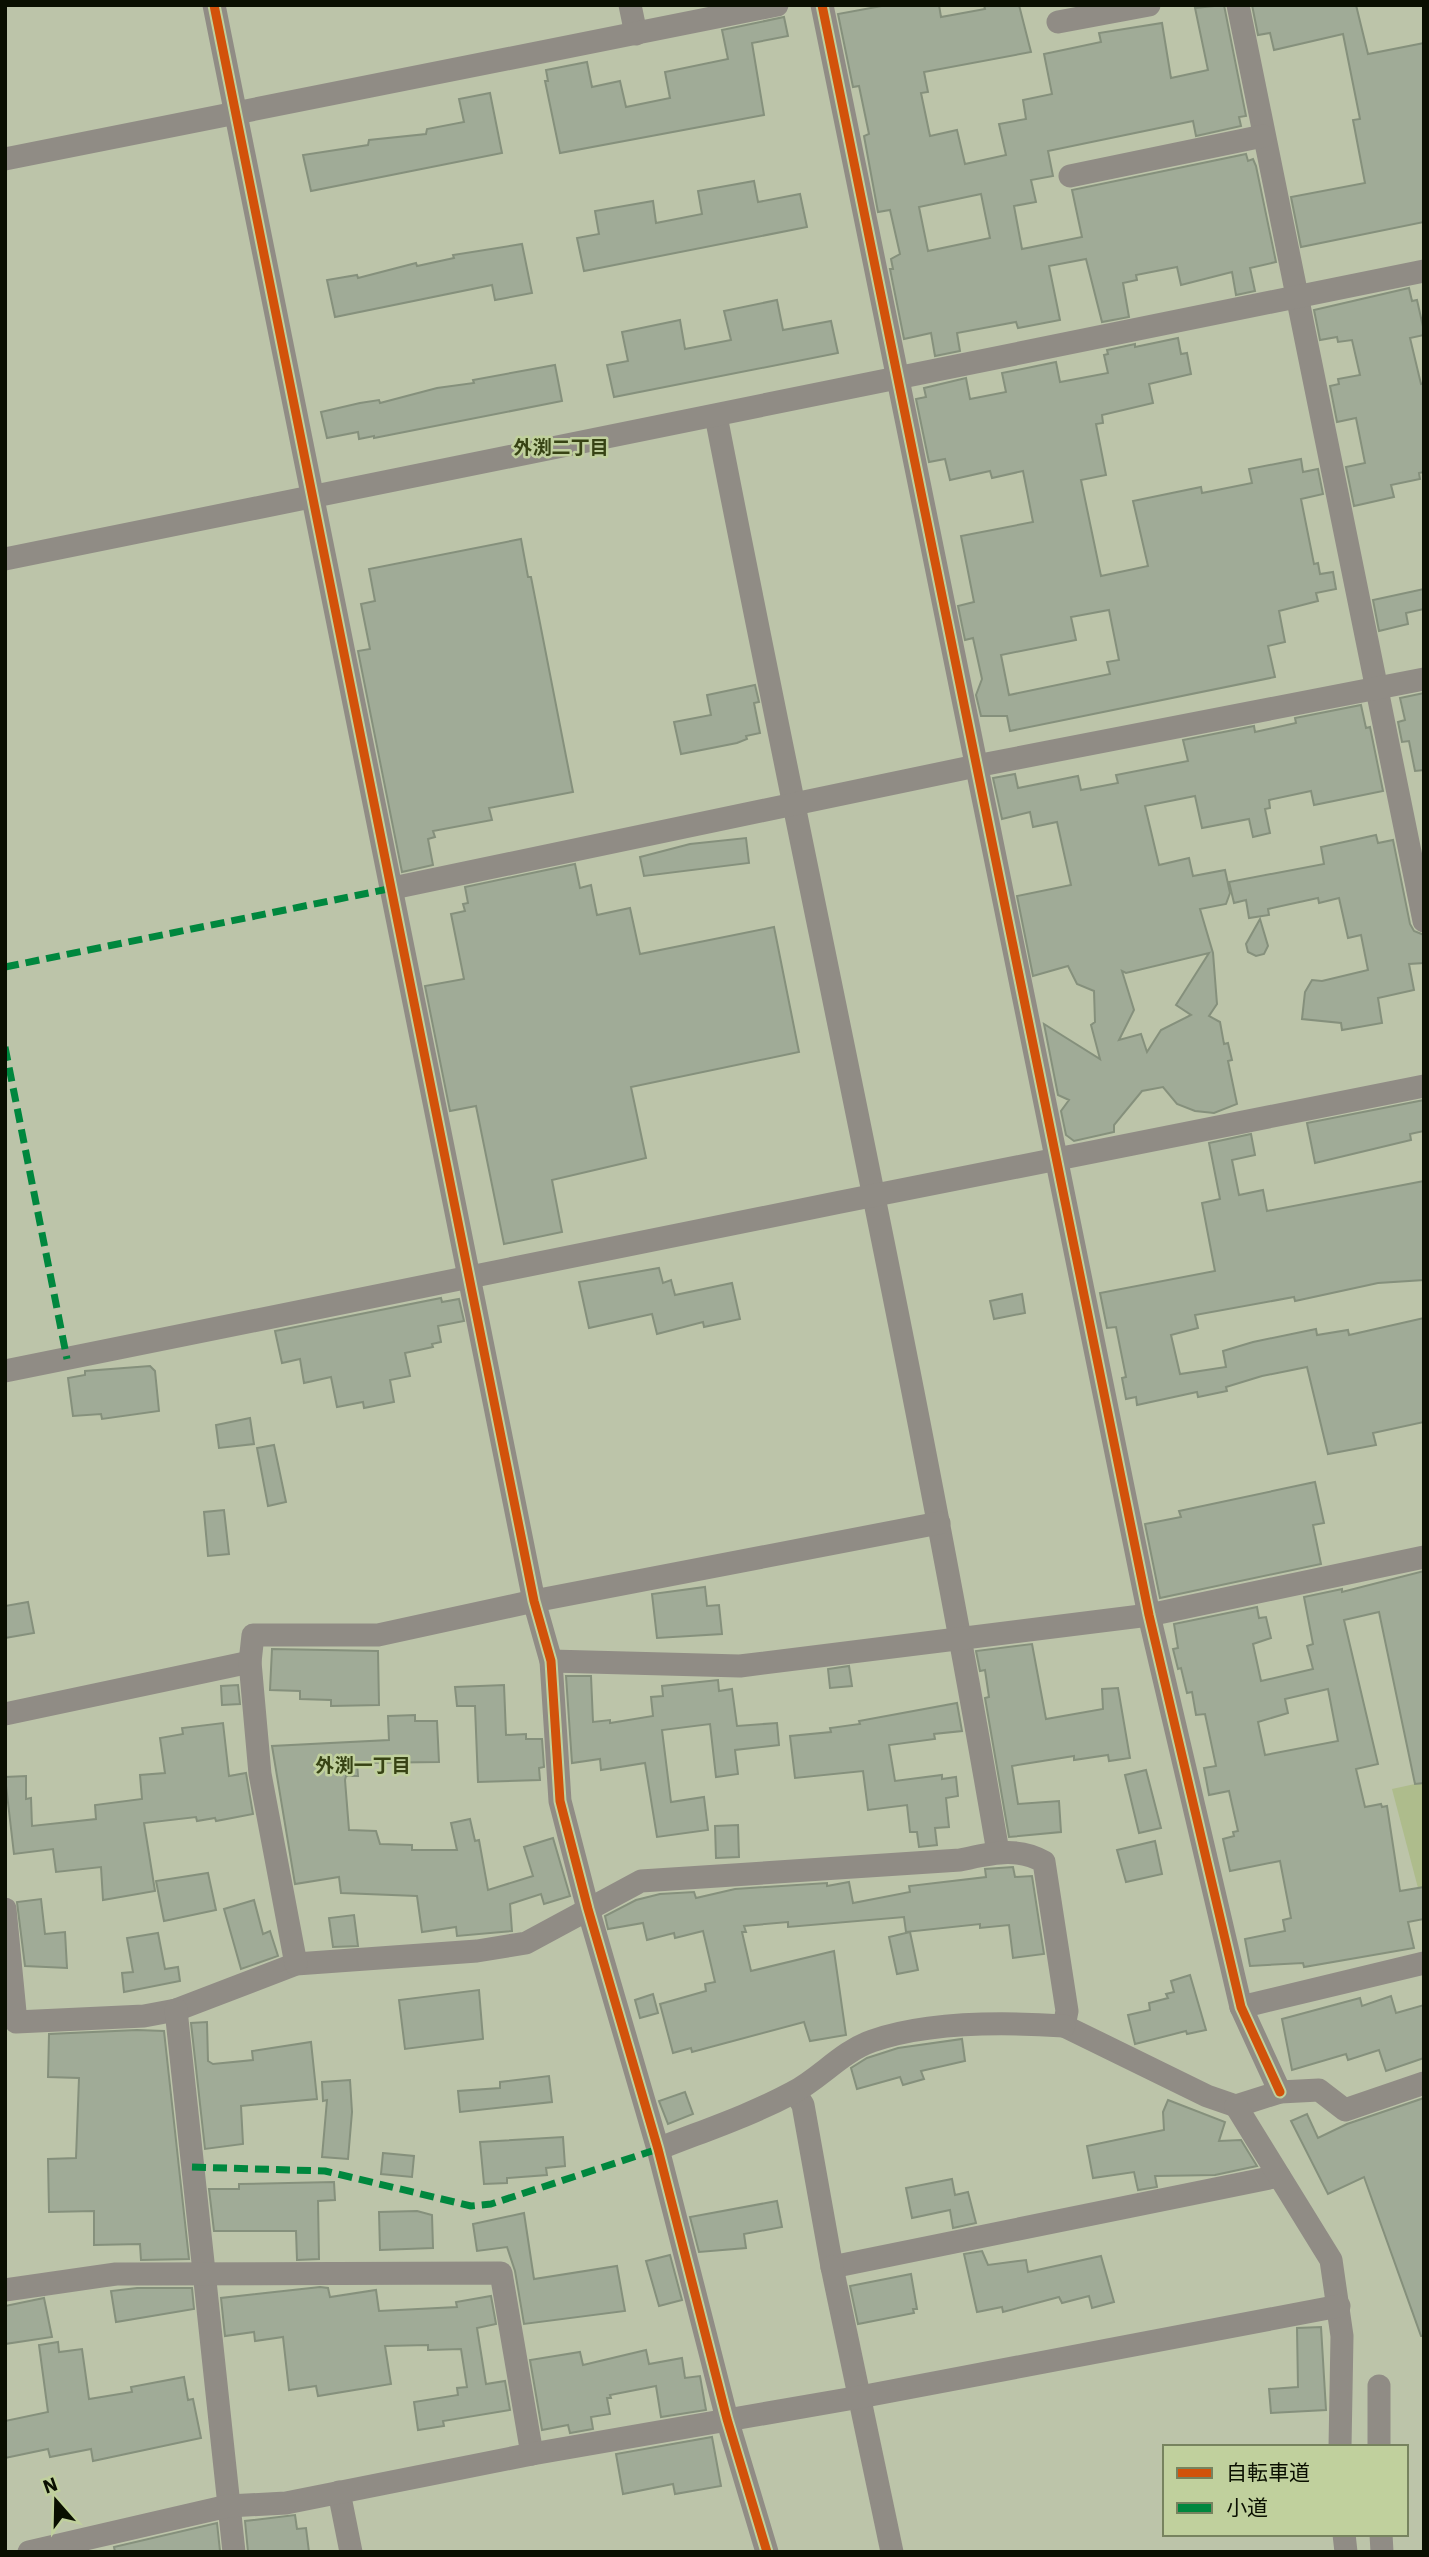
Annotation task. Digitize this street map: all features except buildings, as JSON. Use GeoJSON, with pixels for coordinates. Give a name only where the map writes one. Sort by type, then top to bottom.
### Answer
{"type":"FeatureCollection","features":[{"type":"Feature","properties":{"kind":"street"},"geometry":{"type":"LineString","coordinates":[[214,5],[472,1279],[534,1601],[551,1661],[560,1801],[587,1909],[658,2149],[727,2419],[767,2552]]}},
{"type":"Feature","properties":{"kind":"street"},"geometry":{"type":"LineString","coordinates":[[630,5],[636,34]]}},
{"type":"Feature","properties":{"kind":"street"},"geometry":{"type":"LineString","coordinates":[[5,159],[777,5]]}},
{"type":"Feature","properties":{"kind":"street"},"geometry":{"type":"LineString","coordinates":[[822,5],[1149,1615],[1241,2007],[1280,2092]]}},
{"type":"Feature","properties":{"kind":"street"},"geometry":{"type":"LineString","coordinates":[[1058,22],[1149,5]]}},
{"type":"Feature","properties":{"kind":"street"},"geometry":{"type":"LineString","coordinates":[[1238,5],[1424,921]]}},
{"type":"Feature","properties":{"kind":"street"},"geometry":{"type":"LineString","coordinates":[[1070,176],[1263,136]]}},
{"type":"Feature","properties":{"kind":"street"},"geometry":{"type":"LineString","coordinates":[[5,559],[1424,271]]}},
{"type":"Feature","properties":{"kind":"street"},"geometry":{"type":"LineString","coordinates":[[716,416],[791,804],[874,1196],[962,1639],[998,1852]]}},
{"type":"Feature","properties":{"kind":"street"},"geometry":{"type":"LineString","coordinates":[[393,888],[976,766],[1424,679]]}},
{"type":"Feature","properties":{"kind":"street"},"geometry":{"type":"LineString","coordinates":[[5,1371],[472,1279],[1057,1156],[1424,1086]]}},
{"type":"Feature","properties":{"kind":"street"},"geometry":{"type":"LineString","coordinates":[[296,1964],[260,1774],[250,1662],[253,1635],[378,1636],[534,1601],[939,1523]]}},
{"type":"Feature","properties":{"kind":"street"},"geometry":{"type":"LineString","coordinates":[[551,1661],[740,1666],[1149,1615],[1424,1557]]}},
{"type":"Feature","properties":{"kind":"street"},"geometry":{"type":"LineString","coordinates":[[5,1714],[250,1662]]}},
{"type":"Feature","properties":{"kind":"street"},"geometry":{"type":"LineString","coordinates":[[5,1909],[10,2022],[144,2016],[176,2010],[296,1964],[477,1951],[526,1943],[642,1881],[960,1860],[998,1852],[1027,1852],[1044,1862],[1066,2011],[1064,2026]]}},
{"type":"Feature","properties":{"kind":"street"},"geometry":{"type":"LineString","coordinates":[[1241,2007],[1424,1963]]}},
{"type":"Feature","properties":{"kind":"street"},"geometry":{"type":"LineString","coordinates":[[176,2010],[234,2552]]}},
{"type":"Feature","properties":{"kind":"street"},"geometry":{"type":"LineString","coordinates":[[658,2149],[795,2092],[847,2053],[874,2040],[940,2027],[1020,2023],[1064,2026],[1207,2096],[1236,2106],[1280,2092],[1319,2090],[1345,2110],[1424,2083]]}},
{"type":"Feature","properties":{"kind":"street"},"geometry":{"type":"LineString","coordinates":[[795,2092],[803,2105],[832,2267],[892,2552]]}},
{"type":"Feature","properties":{"kind":"street"},"geometry":{"type":"LineString","coordinates":[[1236,2106],[1331,2260],[1342,2336],[1340,2445]]}},
{"type":"Feature","properties":{"kind":"street"},"geometry":{"type":"LineString","coordinates":[[832,2267],[1279,2176]]}},
{"type":"Feature","properties":{"kind":"street"},"geometry":{"type":"LineString","coordinates":[[5,2290],[116,2274],[205,2276],[501,2273],[532,2454]]}},
{"type":"Feature","properties":{"kind":"street"},"geometry":{"type":"LineString","coordinates":[[29,2552],[228,2506],[286,2503],[532,2454],[860,2397],[1339,2306]]}},
{"type":"Feature","properties":{"kind":"street"},"geometry":{"type":"LineString","coordinates":[[1379,2386],[1379,2445]]}},
{"type":"Feature","properties":{"kind":"street"},"geometry":{"type":"LineString","coordinates":[[339,2491],[351,2552]]}},
{"type":"Feature","properties":{"kind":"green space"},"geometry":{"type":"Polygon","coordinates":[[[1424,1782],[1424,1887],[1418,1888],[1392,1789],[1424,1782]]]}},
{"type":"Feature","properties":{"kind":"marked path"},"geometry":{"type":"LineString","coordinates":[[5,967],[393,888]]}},
{"type":"Feature","properties":{"kind":"marked path"},"geometry":{"type":"LineString","coordinates":[[5,1047],[67,1359]]}},
{"type":"Feature","properties":{"kind":"marked path"},"geometry":{"type":"LineString","coordinates":[[192,2167],[325,2171],[471,2206],[491,2204],[658,2149]]}},
{"type":"Feature","properties":{"kind":"cycle path"},"geometry":{"type":"LineString","coordinates":[[214,5],[534,1601],[551,1661],[560,1801],[588,1909],[658,2149],[727,2419],[767,2552]]}},
{"type":"Feature","properties":{"kind":"cycle path"},"geometry":{"type":"LineString","coordinates":[[822,5],[1149,1615],[1241,2007],[1280,2092]]}},
{"type":"Feature","properties":{"kind":"district","name":"外渕二丁目"},"geometry":{"type":"Point","coordinates":[561,447]}},
{"type":"Feature","properties":{"kind":"district","name":"外渕一丁目"},"geometry":{"type":"Point","coordinates":[363,1765]}}]}
